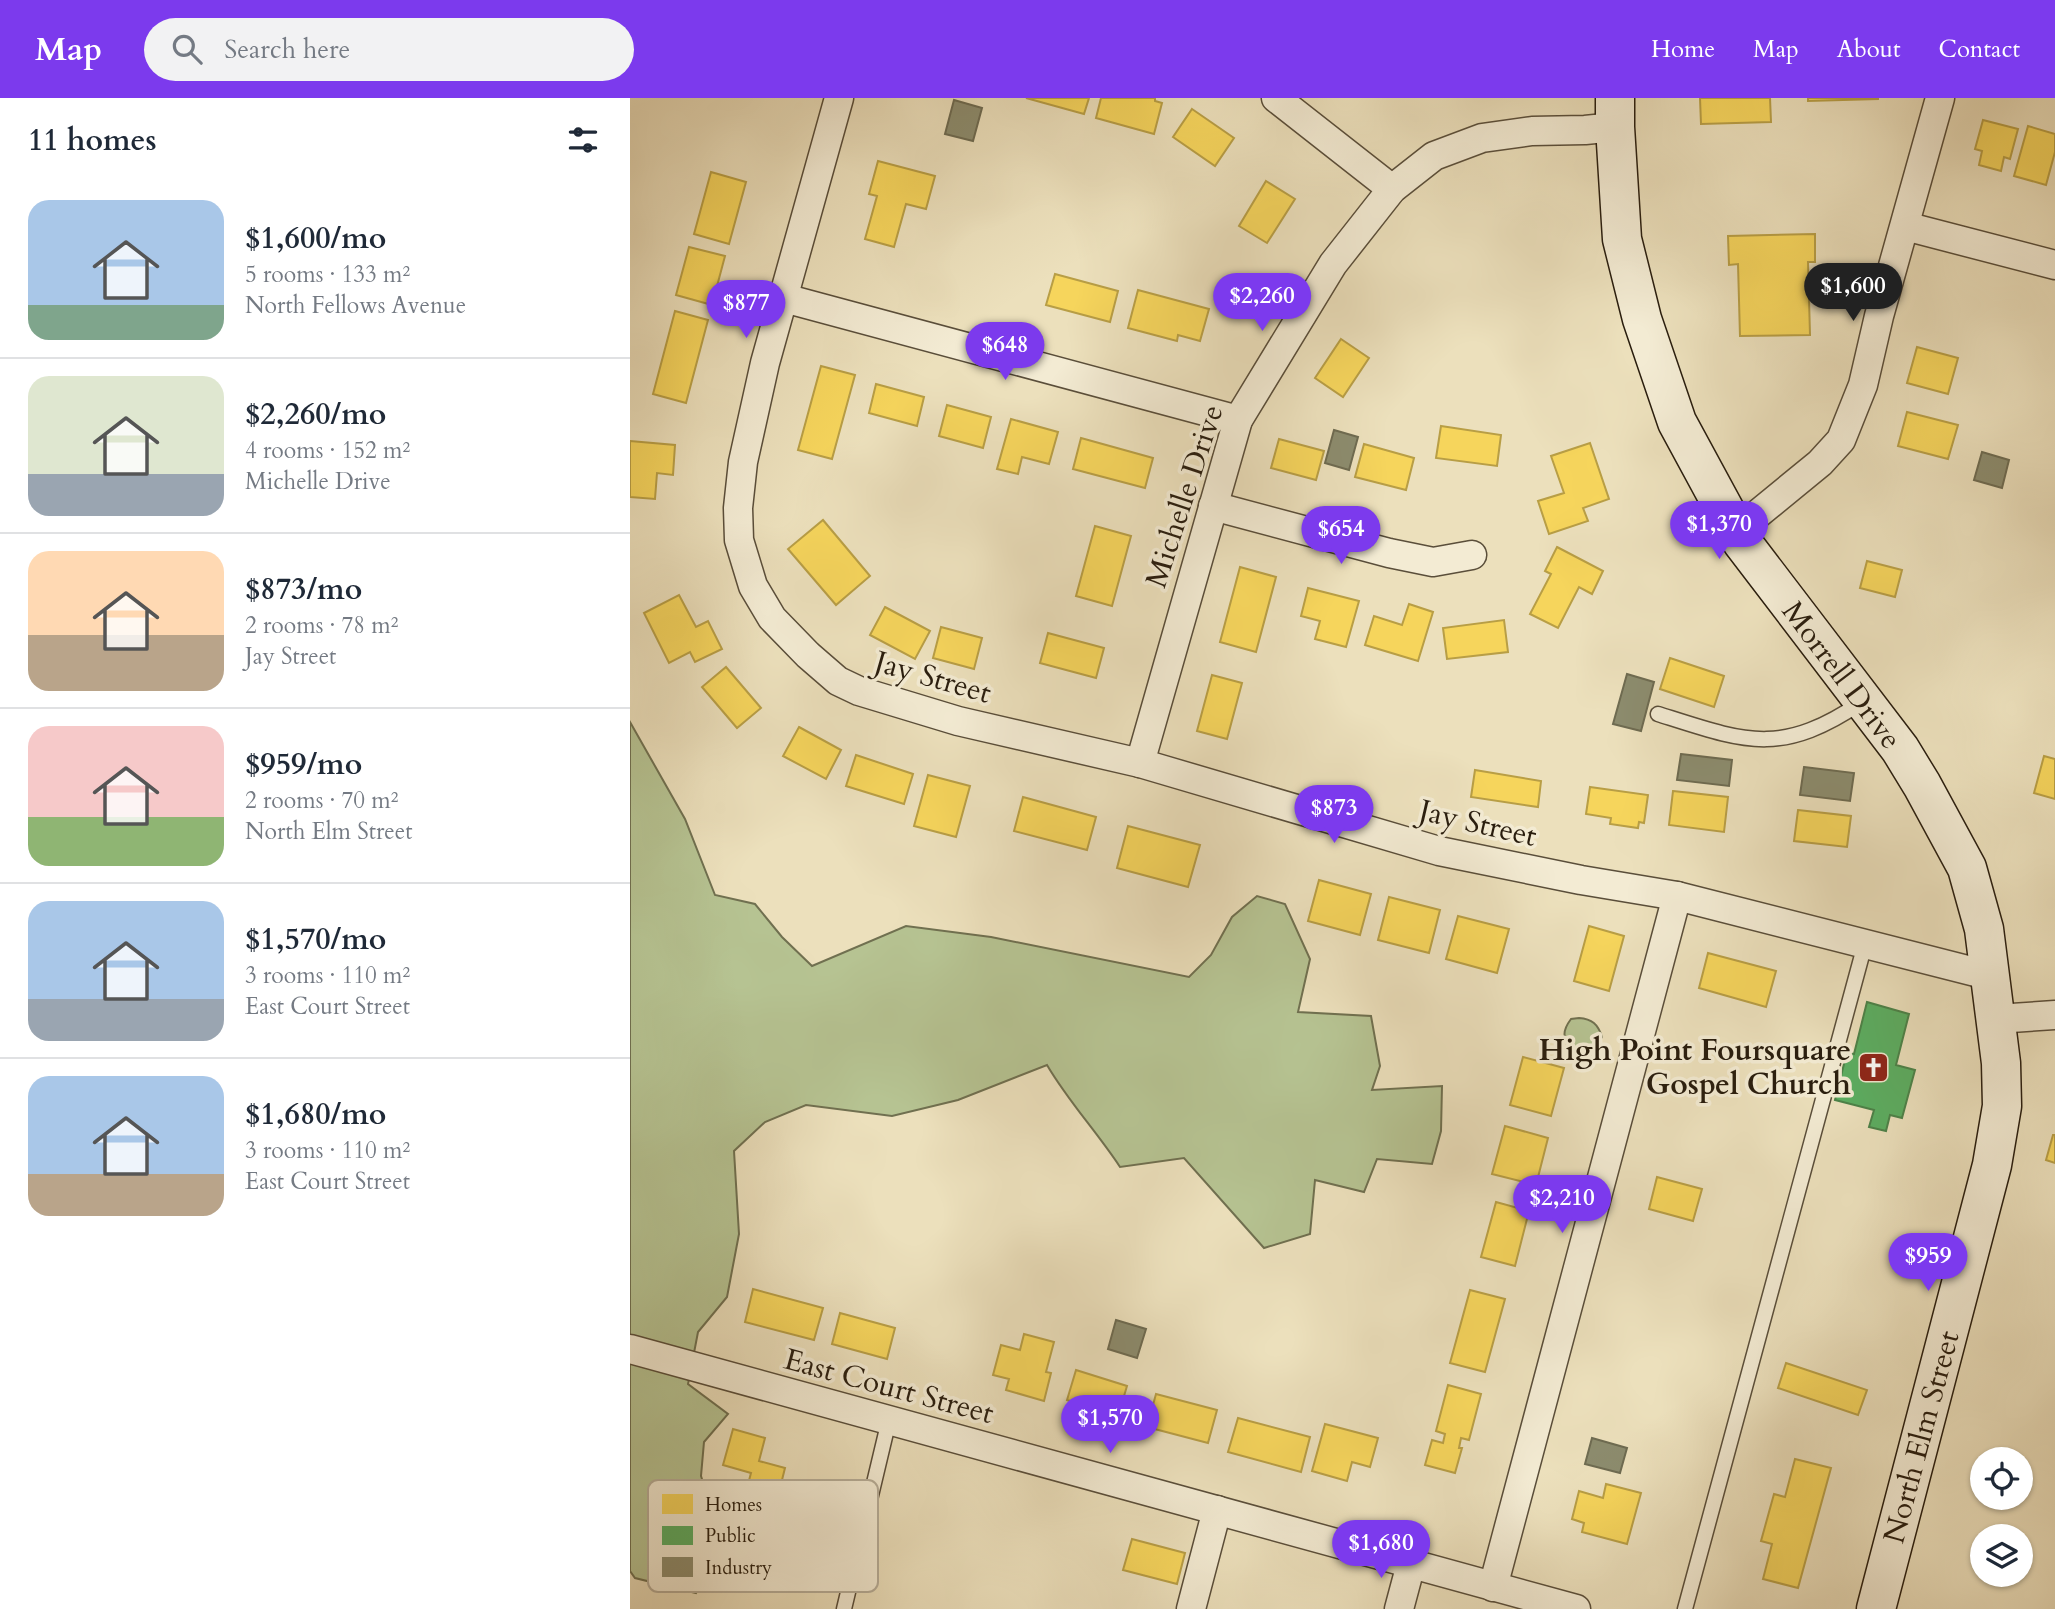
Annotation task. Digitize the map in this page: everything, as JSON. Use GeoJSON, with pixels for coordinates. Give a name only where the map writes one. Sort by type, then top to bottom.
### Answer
{"type":"FeatureCollection","features":[{"type":"Feature","properties":{"kind":"main road","name":"Morrell Drive"},"geometry":{"type":"LineString","coordinates":[[1615,112],[1622,239],[1642,319],[1677,422],[1737,531],[1773,585],[1900,749],[1922,785],[1967,868],[1984,929],[1991,976]]}},
{"type":"Feature","properties":{"kind":"main road","name":"North Elm Street"},"geometry":{"type":"LineString","coordinates":[[1876,1609],[1992,1165],[2003,1106],[1991,976]]}},
{"type":"Feature","properties":{"kind":"street","name":"Jay Street"},"geometry":{"type":"LineString","coordinates":[[839,98],[765,363],[746,450],[738,508],[739,540],[753,586],[772,618],[838,681],[859,691],[958,721],[1140,763],[1439,851],[1581,880],[1678,896],[1991,976]]}},
{"type":"Feature","properties":{"kind":"street"},"geometry":{"type":"LineString","coordinates":[[1276,98],[1392,189]]}},
{"type":"Feature","properties":{"kind":"street"},"geometry":{"type":"LineString","coordinates":[[1737,531],[1820,463],[1841,440],[1863,386],[1879,316],[1940,98]]}},
{"type":"Feature","properties":{"kind":"street","name":"Michelle Drive"},"geometry":{"type":"LineString","coordinates":[[1140,763],[1238,420],[1333,264],[1392,189],[1434,156],[1482,138],[1532,131],[1585,130],[1615,112]]}},
{"type":"Feature","properties":{"kind":"street"},"geometry":{"type":"LineString","coordinates":[[1906,226],[2055,265]]}},
{"type":"Feature","properties":{"kind":"street"},"geometry":{"type":"LineString","coordinates":[[784,298],[1238,420]]}},
{"type":"Feature","properties":{"kind":"street"},"geometry":{"type":"LineString","coordinates":[[1213,506],[1389,554],[1433,562],[1472,555]]}},
{"type":"Feature","properties":{"kind":"street"},"geometry":{"type":"LineString","coordinates":[[1493,1587],[1678,896]]}},
{"type":"Feature","properties":{"kind":"street"},"geometry":{"type":"LineString","coordinates":[[1996,1019],[2055,1016]]}},
{"type":"Feature","properties":{"kind":"street","name":"East Court Street"},"geometry":{"type":"LineString","coordinates":[[630,1349],[1576,1609]]}},
{"type":"Feature","properties":{"kind":"street"},"geometry":{"type":"LineString","coordinates":[[1191,1609],[1217,1510]]}},
{"type":"Feature","properties":{"kind":"street"},"geometry":{"type":"LineString","coordinates":[[1399,1609],[1411,1564]]}},
{"type":"Feature","properties":{"kind":"lane"},"geometry":{"type":"LineString","coordinates":[[1658,715],[1721,734],[1760,741],[1796,736],[1834,721],[1863,701]]}},
{"type":"Feature","properties":{"kind":"lane"},"geometry":{"type":"LineString","coordinates":[[1685,1609],[1865,944]]}},
{"type":"Feature","properties":{"kind":"lane"},"geometry":{"type":"LineString","coordinates":[[875,1480],[889,1420]]}},
{"type":"Feature","properties":{"kind":"green space"},"geometry":{"type":"Polygon","coordinates":[[[630,722],[685,819],[715,895],[755,904],[782,937],[812,966],[906,926],[991,937],[1189,977],[1211,955],[1232,917],[1257,896],[1285,904],[1310,959],[1298,1012],[1371,1016],[1380,1066],[1372,1090],[1442,1086],[1441,1131],[1432,1164],[1377,1159],[1364,1192],[1315,1180],[1310,1234],[1264,1248],[1184,1158],[1120,1167],[1047,1065],[958,1100],[892,1116],[806,1105],[765,1122],[734,1151],[739,1234],[727,1297],[698,1332],[688,1384],[728,1414],[704,1442],[702,1480],[648,1480],[648,1581],[635,1578],[630,1571],[630,722]]]}},
{"type":"Feature","properties":{"kind":"green space"},"geometry":{"type":"Polygon","coordinates":[[[1579,1018],[1594,1023],[1602,1037],[1595,1047],[1582,1053],[1570,1049],[1564,1034],[1571,1019],[1579,1018]]]}},
{"type":"Feature","properties":{"kind":"building: Homes"},"geometry":{"type":"Polygon","coordinates":[[[1026,98],[1089,98],[1084,114],[1026,98]]]}},
{"type":"Feature","properties":{"kind":"building: Homes"},"geometry":{"type":"Polygon","coordinates":[[[1101,98],[1155,98],[1155,101],[1162,103],[1154,134],[1096,118],[1101,98]]]}},
{"type":"Feature","properties":{"kind":"building: Homes"},"geometry":{"type":"Polygon","coordinates":[[[1700,98],[1770,98],[1771,122],[1701,124],[1700,98]]]}},
{"type":"Feature","properties":{"kind":"building: Homes"},"geometry":{"type":"Polygon","coordinates":[[[1808,98],[1878,98],[1878,99],[1808,101],[1808,98]]]}},
{"type":"Feature","properties":{"kind":"building: Homes"},"geometry":{"type":"Polygon","coordinates":[[[1192,109],[1234,138],[1215,166],[1173,137],[1192,109]]]}},
{"type":"Feature","properties":{"kind":"building: Homes"},"geometry":{"type":"Polygon","coordinates":[[[1983,120],[2018,129],[2010,159],[2004,157],[2001,171],[1979,165],[1982,151],[1975,149],[1983,120]]]}},
{"type":"Feature","properties":{"kind":"building: Homes"},"geometry":{"type":"Polygon","coordinates":[[[2028,126],[2055,134],[2055,152],[2046,185],[2014,176],[2028,126]]]}},
{"type":"Feature","properties":{"kind":"building: Homes"},"geometry":{"type":"Polygon","coordinates":[[[878,161],[935,176],[926,209],[906,204],[894,247],[865,239],[877,196],[869,194],[878,161]]]}},
{"type":"Feature","properties":{"kind":"building: Homes"},"geometry":{"type":"Polygon","coordinates":[[[711,172],[746,182],[729,244],[694,234],[711,172]]]}},
{"type":"Feature","properties":{"kind":"building: Homes"},"geometry":{"type":"Polygon","coordinates":[[[1266,181],[1295,199],[1267,243],[1239,226],[1266,181]]]}},
{"type":"Feature","properties":{"kind":"building: Homes"},"geometry":{"type":"Polygon","coordinates":[[[1815,234],[1815,262],[1808,262],[1810,335],[1740,336],[1738,264],[1729,265],[1728,236],[1815,234]]]}},
{"type":"Feature","properties":{"kind":"building: Homes"},"geometry":{"type":"Polygon","coordinates":[[[689,247],[725,256],[712,305],[676,295],[689,247]]]}},
{"type":"Feature","properties":{"kind":"building: Homes"},"geometry":{"type":"Polygon","coordinates":[[[1055,274],[1118,291],[1110,322],[1046,305],[1055,274]]]}},
{"type":"Feature","properties":{"kind":"building: Homes"},"geometry":{"type":"Polygon","coordinates":[[[1138,290],[1209,309],[1200,341],[1178,335],[1177,341],[1128,328],[1138,290]]]}},
{"type":"Feature","properties":{"kind":"building: Homes"},"geometry":{"type":"Polygon","coordinates":[[[675,311],[708,320],[686,403],[653,394],[675,311]]]}},
{"type":"Feature","properties":{"kind":"building: Homes"},"geometry":{"type":"Polygon","coordinates":[[[1341,339],[1369,358],[1343,397],[1315,378],[1341,339]]]}},
{"type":"Feature","properties":{"kind":"building: Homes"},"geometry":{"type":"Polygon","coordinates":[[[1917,347],[1958,358],[1948,394],[1907,383],[1917,347]]]}},
{"type":"Feature","properties":{"kind":"building: Homes"},"geometry":{"type":"Polygon","coordinates":[[[821,366],[855,375],[832,459],[798,450],[821,366]]]}},
{"type":"Feature","properties":{"kind":"building: Homes"},"geometry":{"type":"Polygon","coordinates":[[[876,384],[924,397],[917,426],[869,413],[876,384]]]}},
{"type":"Feature","properties":{"kind":"building: Homes"},"geometry":{"type":"Polygon","coordinates":[[[947,405],[991,417],[983,448],[939,436],[947,405]]]}},
{"type":"Feature","properties":{"kind":"building: Homes"},"geometry":{"type":"Polygon","coordinates":[[[1907,412],[1958,425],[1948,459],[1898,446],[1907,412]]]}},
{"type":"Feature","properties":{"kind":"building: Homes"},"geometry":{"type":"Polygon","coordinates":[[[1011,419],[1058,432],[1049,464],[1022,457],[1018,474],[997,469],[1011,419]]]}},
{"type":"Feature","properties":{"kind":"building: Homes"},"geometry":{"type":"Polygon","coordinates":[[[1441,426],[1501,435],[1497,466],[1436,458],[1441,426]]]}},
{"type":"Feature","properties":{"kind":"building: Homes"},"geometry":{"type":"Polygon","coordinates":[[[1081,438],[1153,458],[1145,488],[1073,469],[1081,438]]]}},
{"type":"Feature","properties":{"kind":"building: Homes"},"geometry":{"type":"Polygon","coordinates":[[[1279,439],[1324,451],[1316,480],[1271,468],[1279,439]]]}},
{"type":"Feature","properties":{"kind":"building: Homes"},"geometry":{"type":"Polygon","coordinates":[[[630,441],[675,445],[673,475],[657,473],[655,499],[630,497],[630,441]]]}},
{"type":"Feature","properties":{"kind":"building: Homes"},"geometry":{"type":"Polygon","coordinates":[[[1590,443],[1609,499],[1583,508],[1588,521],[1549,534],[1538,501],[1564,493],[1551,456],[1590,443]]]}},
{"type":"Feature","properties":{"kind":"building: Homes"},"geometry":{"type":"Polygon","coordinates":[[[1364,444],[1414,458],[1406,490],[1355,477],[1364,444]]]}},
{"type":"Feature","properties":{"kind":"building: Homes"},"geometry":{"type":"Polygon","coordinates":[[[823,520],[870,576],[836,605],[788,549],[823,520]]]}},
{"type":"Feature","properties":{"kind":"building: Homes"},"geometry":{"type":"Polygon","coordinates":[[[1095,526],[1131,536],[1112,606],[1076,596],[1095,526]]]}},
{"type":"Feature","properties":{"kind":"building: Homes"},"geometry":{"type":"Polygon","coordinates":[[[1557,547],[1603,571],[1592,594],[1579,587],[1558,628],[1530,614],[1551,574],[1545,571],[1557,547]]]}},
{"type":"Feature","properties":{"kind":"building: Homes"},"geometry":{"type":"Polygon","coordinates":[[[1867,561],[1902,570],[1895,597],[1860,588],[1867,561]]]}},
{"type":"Feature","properties":{"kind":"building: Homes"},"geometry":{"type":"Polygon","coordinates":[[[1240,567],[1276,577],[1256,652],[1220,642],[1240,567]]]}},
{"type":"Feature","properties":{"kind":"building: Homes"},"geometry":{"type":"Polygon","coordinates":[[[1308,588],[1359,601],[1346,647],[1315,639],[1320,621],[1301,616],[1308,588]]]}},
{"type":"Feature","properties":{"kind":"building: Homes"},"geometry":{"type":"Polygon","coordinates":[[[679,595],[696,627],[708,621],[722,649],[695,662],[690,652],[669,663],[644,613],[679,595]]]}},
{"type":"Feature","properties":{"kind":"building: Homes"},"geometry":{"type":"Polygon","coordinates":[[[1409,604],[1433,612],[1418,661],[1365,645],[1374,616],[1402,625],[1409,604]]]}},
{"type":"Feature","properties":{"kind":"building: Homes"},"geometry":{"type":"Polygon","coordinates":[[[885,607],[930,631],[915,659],[870,635],[885,607]]]}},
{"type":"Feature","properties":{"kind":"building: Homes"},"geometry":{"type":"Polygon","coordinates":[[[1504,620],[1508,652],[1447,659],[1443,628],[1504,620]]]}},
{"type":"Feature","properties":{"kind":"building: Homes"},"geometry":{"type":"Polygon","coordinates":[[[941,627],[982,638],[974,669],[933,658],[941,627]]]}},
{"type":"Feature","properties":{"kind":"building: Homes"},"geometry":{"type":"Polygon","coordinates":[[[1048,633],[1104,648],[1096,678],[1040,663],[1048,633]]]}},
{"type":"Feature","properties":{"kind":"building: Homes"},"geometry":{"type":"Polygon","coordinates":[[[1670,658],[1724,676],[1714,707],[1660,689],[1670,658]]]}},
{"type":"Feature","properties":{"kind":"building: Homes"},"geometry":{"type":"Polygon","coordinates":[[[726,667],[761,708],[737,728],[702,687],[726,667]]]}},
{"type":"Feature","properties":{"kind":"building: Homes"},"geometry":{"type":"Polygon","coordinates":[[[1212,675],[1242,683],[1227,739],[1197,731],[1212,675]]]}},
{"type":"Feature","properties":{"kind":"building: Homes"},"geometry":{"type":"Polygon","coordinates":[[[799,727],[841,750],[826,779],[783,756],[799,727]]]}},
{"type":"Feature","properties":{"kind":"building: Homes"},"geometry":{"type":"Polygon","coordinates":[[[856,755],[913,774],[904,804],[846,786],[856,755]]]}},
{"type":"Feature","properties":{"kind":"building: Homes"},"geometry":{"type":"Polygon","coordinates":[[[2044,756],[2055,759],[2055,799],[2034,793],[2044,756]]]}},
{"type":"Feature","properties":{"kind":"building: Homes"},"geometry":{"type":"Polygon","coordinates":[[[1475,770],[1541,781],[1538,807],[1471,797],[1475,770]]]}},
{"type":"Feature","properties":{"kind":"building: Homes"},"geometry":{"type":"Polygon","coordinates":[[[928,775],[970,786],[956,837],[914,826],[928,775]]]}},
{"type":"Feature","properties":{"kind":"building: Homes"},"geometry":{"type":"Polygon","coordinates":[[[1590,787],[1648,795],[1644,823],[1639,822],[1638,828],[1610,824],[1611,818],[1586,814],[1590,787]]]}},
{"type":"Feature","properties":{"kind":"building: Homes"},"geometry":{"type":"Polygon","coordinates":[[[1673,791],[1728,797],[1724,832],[1669,825],[1673,791]]]}},
{"type":"Feature","properties":{"kind":"building: Homes"},"geometry":{"type":"Polygon","coordinates":[[[1023,797],[1096,817],[1087,850],[1014,831],[1023,797]]]}},
{"type":"Feature","properties":{"kind":"building: Homes"},"geometry":{"type":"Polygon","coordinates":[[[1798,810],[1851,816],[1847,847],[1794,841],[1798,810]]]}},
{"type":"Feature","properties":{"kind":"building: Homes"},"geometry":{"type":"Polygon","coordinates":[[[1128,826],[1200,845],[1188,887],[1117,868],[1128,826]]]}},
{"type":"Feature","properties":{"kind":"building: Homes"},"geometry":{"type":"Polygon","coordinates":[[[1319,880],[1371,894],[1360,935],[1308,921],[1319,880]]]}},
{"type":"Feature","properties":{"kind":"building: Homes"},"geometry":{"type":"Polygon","coordinates":[[[1389,897],[1440,910],[1429,953],[1378,940],[1389,897]]]}},
{"type":"Feature","properties":{"kind":"building: Homes"},"geometry":{"type":"Polygon","coordinates":[[[1458,916],[1509,929],[1497,973],[1446,959],[1458,916]]]}},
{"type":"Feature","properties":{"kind":"building: Homes"},"geometry":{"type":"Polygon","coordinates":[[[1589,926],[1624,936],[1609,991],[1574,981],[1589,926]]]}},
{"type":"Feature","properties":{"kind":"building: Homes"},"geometry":{"type":"Polygon","coordinates":[[[1708,953],[1776,971],[1766,1007],[1699,988],[1708,953]]]}},
{"type":"Feature","properties":{"kind":"building: Homes"},"geometry":{"type":"Polygon","coordinates":[[[1523,1057],[1564,1068],[1551,1116],[1510,1105],[1523,1057]]]}},
{"type":"Feature","properties":{"kind":"building: Homes"},"geometry":{"type":"Polygon","coordinates":[[[1505,1126],[1548,1138],[1536,1185],[1492,1174],[1505,1126]]]}},
{"type":"Feature","properties":{"kind":"building: Homes"},"geometry":{"type":"Polygon","coordinates":[[[2055,1135],[2055,1163],[2046,1160],[2055,1135]]]}},
{"type":"Feature","properties":{"kind":"building: Homes"},"geometry":{"type":"Polygon","coordinates":[[[1657,1177],[1702,1189],[1693,1221],[1649,1209],[1657,1177]]]}},
{"type":"Feature","properties":{"kind":"building: Homes"},"geometry":{"type":"Polygon","coordinates":[[[1496,1202],[1529,1211],[1515,1266],[1481,1257],[1496,1202]]]}},
{"type":"Feature","properties":{"kind":"building: Homes"},"geometry":{"type":"Polygon","coordinates":[[[753,1289],[823,1308],[814,1340],[745,1322],[753,1289]]]}},
{"type":"Feature","properties":{"kind":"building: Homes"},"geometry":{"type":"Polygon","coordinates":[[[1470,1290],[1505,1299],[1485,1372],[1450,1363],[1470,1290]]]}},
{"type":"Feature","properties":{"kind":"building: Homes"},"geometry":{"type":"Polygon","coordinates":[[[840,1313],[895,1328],[887,1359],[832,1344],[840,1313]]]}},
{"type":"Feature","properties":{"kind":"building: Homes"},"geometry":{"type":"Polygon","coordinates":[[[1024,1334],[1054,1342],[1046,1372],[1051,1373],[1044,1401],[1006,1390],[1009,1379],[993,1375],[1001,1345],[1020,1350],[1024,1334]]]}},
{"type":"Feature","properties":{"kind":"building: Homes"},"geometry":{"type":"Polygon","coordinates":[[[1786,1363],[1867,1390],[1858,1415],[1778,1388],[1786,1363]]]}},
{"type":"Feature","properties":{"kind":"building: Homes"},"geometry":{"type":"Polygon","coordinates":[[[1076,1370],[1127,1386],[1116,1423],[1087,1414],[1089,1407],[1067,1400],[1076,1370]]]}},
{"type":"Feature","properties":{"kind":"building: Homes"},"geometry":{"type":"Polygon","coordinates":[[[1448,1385],[1481,1394],[1469,1440],[1461,1438],[1459,1448],[1462,1448],[1455,1473],[1425,1465],[1432,1440],[1443,1443],[1445,1434],[1436,1431],[1448,1385]]]}},
{"type":"Feature","properties":{"kind":"building: Homes"},"geometry":{"type":"Polygon","coordinates":[[[1156,1394],[1217,1410],[1208,1443],[1147,1427],[1156,1394]]]}},
{"type":"Feature","properties":{"kind":"building: Homes"},"geometry":{"type":"Polygon","coordinates":[[[1238,1418],[1310,1437],[1301,1472],[1228,1452],[1238,1418]]]}},
{"type":"Feature","properties":{"kind":"building: Homes"},"geometry":{"type":"Polygon","coordinates":[[[1325,1424],[1378,1438],[1370,1467],[1352,1462],[1347,1481],[1312,1471],[1325,1424]]]}},
{"type":"Feature","properties":{"kind":"building: Homes"},"geometry":{"type":"Polygon","coordinates":[[[733,1429],[765,1438],[759,1461],[785,1468],[782,1480],[749,1480],[751,1473],[723,1465],[733,1429]]]}},
{"type":"Feature","properties":{"kind":"building: Homes"},"geometry":{"type":"Polygon","coordinates":[[[1795,1459],[1831,1468],[1798,1588],[1763,1579],[1772,1544],[1761,1541],[1774,1494],[1785,1497],[1795,1459]]]}},
{"type":"Feature","properties":{"kind":"building: Homes"},"geometry":{"type":"Polygon","coordinates":[[[1606,1484],[1641,1493],[1627,1544],[1582,1532],[1584,1523],[1572,1519],[1579,1491],[1603,1498],[1606,1484]]]}},
{"type":"Feature","properties":{"kind":"building: Homes"},"geometry":{"type":"Polygon","coordinates":[[[1132,1539],[1185,1553],[1177,1584],[1123,1570],[1132,1539]]]}},
{"type":"Feature","properties":{"kind":"building: Public","name":"High Point Foursquare Gospel Church"},"geometry":{"type":"Polygon","coordinates":[[[1867,1002],[1909,1014],[1896,1065],[1915,1070],[1902,1118],[1890,1115],[1886,1131],[1869,1127],[1874,1110],[1835,1100],[1847,1052],[1854,1054],[1867,1002]]]}},
{"type":"Feature","properties":{"kind":"building: Industry"},"geometry":{"type":"Polygon","coordinates":[[[954,100],[982,108],[973,141],[945,134],[954,100]]]}},
{"type":"Feature","properties":{"kind":"building: Industry"},"geometry":{"type":"Polygon","coordinates":[[[1334,430],[1358,437],[1349,470],[1325,463],[1334,430]]]}},
{"type":"Feature","properties":{"kind":"building: Industry"},"geometry":{"type":"Polygon","coordinates":[[[1982,452],[2009,460],[2002,488],[1974,480],[1982,452]]]}},
{"type":"Feature","properties":{"kind":"building: Industry"},"geometry":{"type":"Polygon","coordinates":[[[1627,674],[1654,682],[1641,731],[1613,724],[1627,674]]]}},
{"type":"Feature","properties":{"kind":"building: Industry"},"geometry":{"type":"Polygon","coordinates":[[[1681,754],[1732,760],[1729,786],[1677,780],[1681,754]]]}},
{"type":"Feature","properties":{"kind":"building: Industry"},"geometry":{"type":"Polygon","coordinates":[[[1804,767],[1854,773],[1850,801],[1800,795],[1804,767]]]}},
{"type":"Feature","properties":{"kind":"building: Industry"},"geometry":{"type":"Polygon","coordinates":[[[1116,1320],[1146,1329],[1137,1358],[1108,1349],[1116,1320]]]}},
{"type":"Feature","properties":{"kind":"building: Industry"},"geometry":{"type":"Polygon","coordinates":[[[1592,1438],[1627,1448],[1620,1473],[1585,1464],[1592,1438]]]}},
{"type":"Feature","properties":{"kind":"place","name":"High Point Foursquare Gospel Church"},"geometry":{"type":"Point","coordinates":[1874,1067]}}]}
